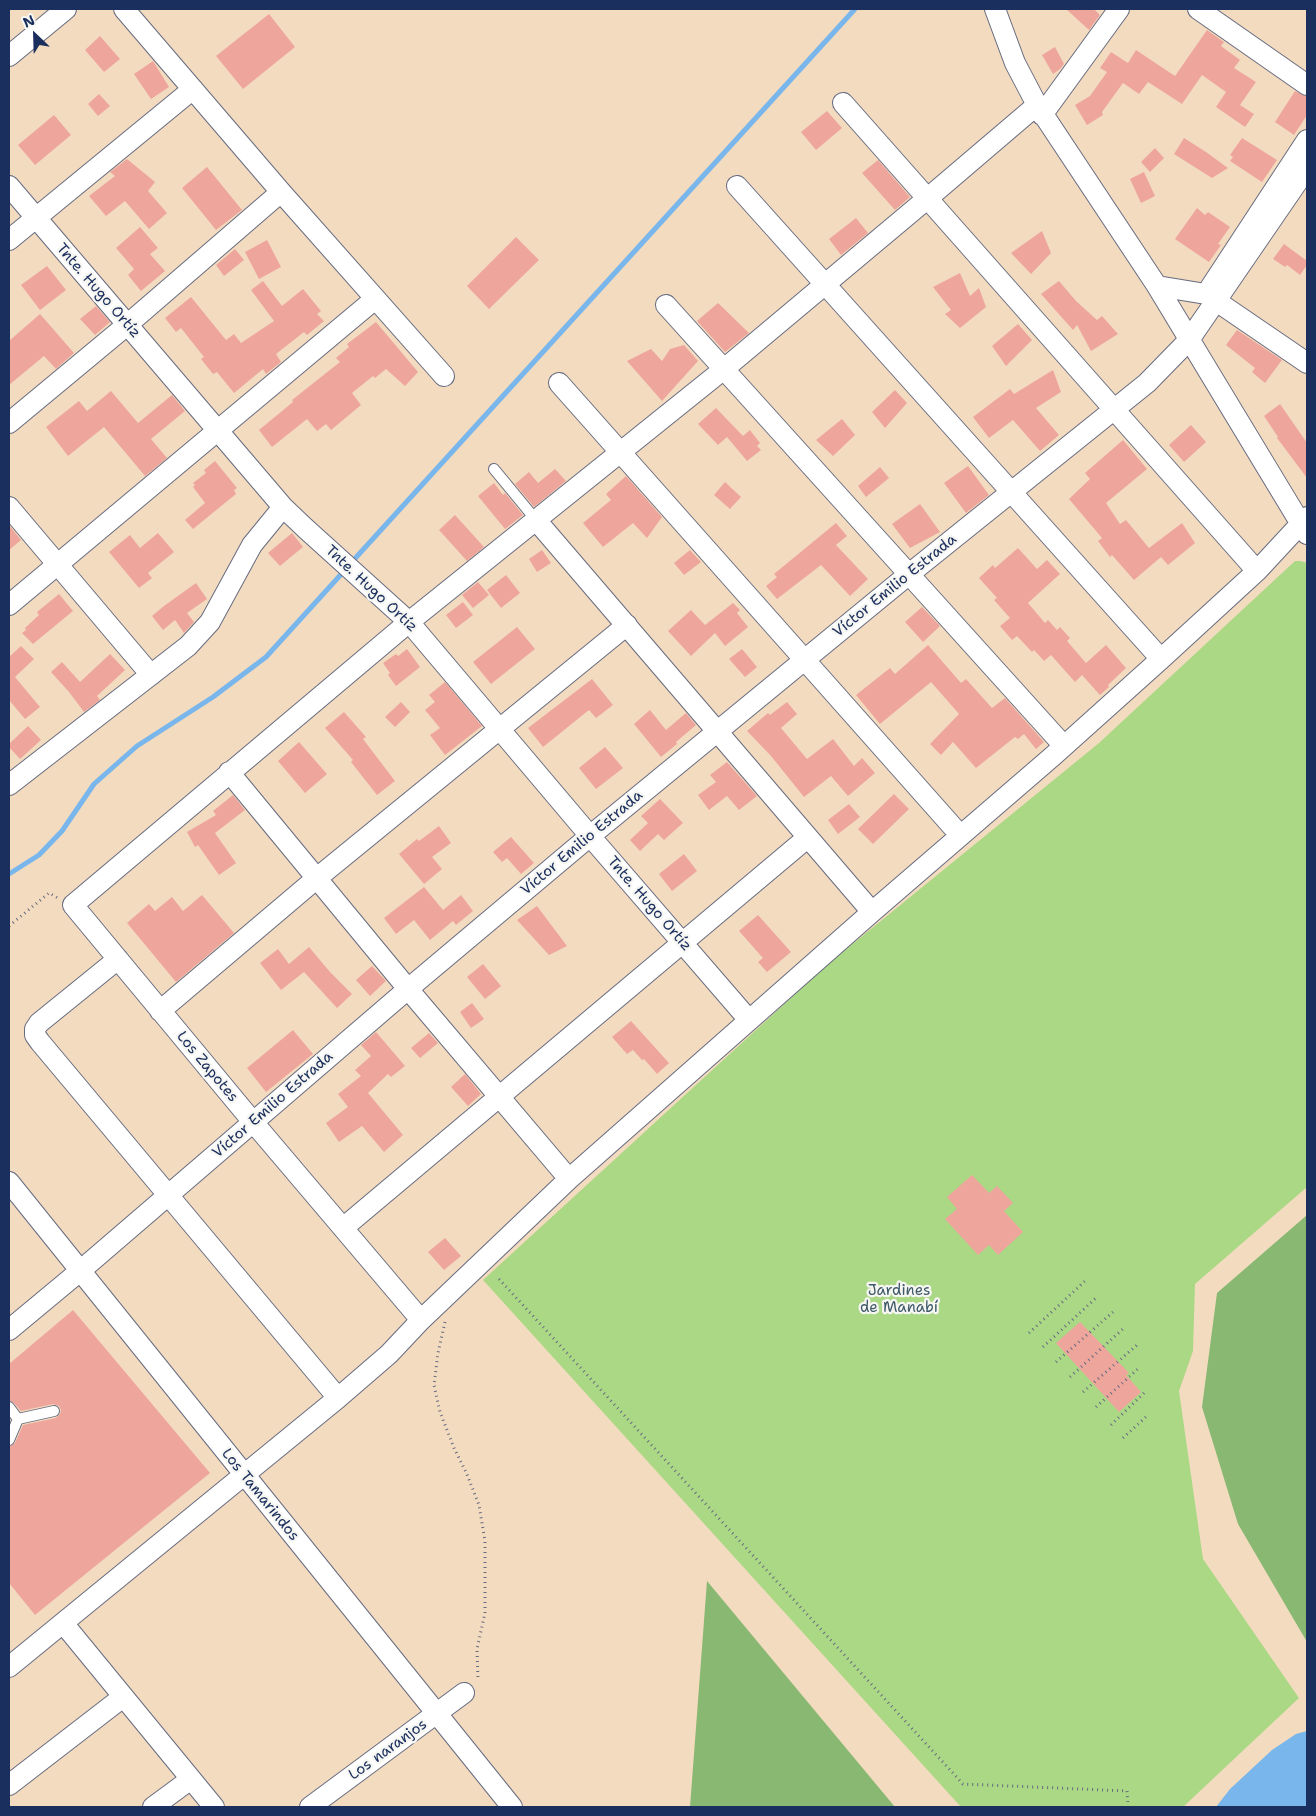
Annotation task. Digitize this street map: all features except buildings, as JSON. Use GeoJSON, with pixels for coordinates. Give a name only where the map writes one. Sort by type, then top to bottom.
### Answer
{"type":"FeatureCollection","features":[{"type":"Feature","properties":{"kind":"street"},"geometry":{"type":"LineString","coordinates":[[9,56],[66,9]]}},
{"type":"Feature","properties":{"kind":"street"},"geometry":{"type":"LineString","coordinates":[[124,9],[281,192],[444,376]]}},
{"type":"Feature","properties":{"kind":"street"},"geometry":{"type":"LineString","coordinates":[[9,1666],[63,1624],[389,1354],[421,1320],[569,1179],[1064,746],[1305,525],[1157,286],[1039,110],[1015,63],[995,9]]}},
{"type":"Feature","properties":{"kind":"street"},"geometry":{"type":"LineString","coordinates":[[72,905],[229,772],[405,617],[536,520],[724,369],[928,198],[1039,110],[1118,9]]}},
{"type":"Feature","properties":{"kind":"street"},"geometry":{"type":"LineString","coordinates":[[1198,9],[1307,86]]}},
{"type":"Feature","properties":{"kind":"street"},"geometry":{"type":"LineString","coordinates":[[9,240],[193,89]]}},
{"type":"Feature","properties":{"kind":"street"},"geometry":{"type":"LineString","coordinates":[[843,102],[1257,571]]}},
{"type":"Feature","properties":{"kind":"street"},"geometry":{"type":"LineString","coordinates":[[1212,297],[1307,140]]}},
{"type":"Feature","properties":{"kind":"street"},"geometry":{"type":"LineString","coordinates":[[1212,297],[1307,168]]}},
{"type":"Feature","properties":{"kind":"street","name":"Tnte. Hugo Ortíz"},"geometry":{"type":"LineString","coordinates":[[9,186],[283,507],[405,617],[749,1020]]}},
{"type":"Feature","properties":{"kind":"street"},"geometry":{"type":"LineString","coordinates":[[737,186],[1161,659]]}},
{"type":"Feature","properties":{"kind":"street"},"geometry":{"type":"LineString","coordinates":[[9,423],[127,325],[281,192]]}},
{"type":"Feature","properties":{"kind":"street"},"geometry":{"type":"LineString","coordinates":[[1157,286],[1212,297],[1307,363]]}},
{"type":"Feature","properties":{"kind":"street","name":"Víctor Emilio Estrada"},"geometry":{"type":"LineString","coordinates":[[9,1330],[408,988],[590,836],[908,575],[1114,410],[1164,366],[1188,337],[1212,297]]}},
{"type":"Feature","properties":{"kind":"street"},"geometry":{"type":"LineString","coordinates":[[9,605],[376,299]]}},
{"type":"Feature","properties":{"kind":"street"},"geometry":{"type":"LineString","coordinates":[[666,304],[908,575],[1064,746]]}},
{"type":"Feature","properties":{"kind":"street"},"geometry":{"type":"LineString","coordinates":[[559,383],[960,835]]}},
{"type":"Feature","properties":{"kind":"street"},"geometry":{"type":"LineString","coordinates":[[9,507],[151,675]]}},
{"type":"Feature","properties":{"kind":"street"},"geometry":{"type":"LineString","coordinates":[[9,785],[188,646],[210,622],[252,545],[283,507]]}},
{"type":"Feature","properties":{"kind":"street"},"geometry":{"type":"LineString","coordinates":[[536,520],[872,912]]}},
{"type":"Feature","properties":{"kind":"street"},"geometry":{"type":"LineString","coordinates":[[160,1011],[317,878],[626,625]]}},
{"type":"Feature","properties":{"kind":"street"},"geometry":{"type":"LineString","coordinates":[[229,772],[569,1179]]}},
{"type":"Feature","properties":{"kind":"street"},"geometry":{"type":"LineString","coordinates":[[343,1228],[807,838]]}},
{"type":"Feature","properties":{"kind":"street","name":"Los Zapotes"},"geometry":{"type":"LineString","coordinates":[[72,905],[421,1320]]}},
{"type":"Feature","properties":{"kind":"street"},"geometry":{"type":"LineString","coordinates":[[118,959],[39,1023],[35,1028],[35,1034],[338,1398]]}},
{"type":"Feature","properties":{"kind":"street","name":"Los Tamarindos"},"geometry":{"type":"LineString","coordinates":[[9,1182],[512,1807]]}},
{"type":"Feature","properties":{"kind":"street"},"geometry":{"type":"LineString","coordinates":[[63,1624],[214,1807]]}},
{"type":"Feature","properties":{"kind":"street","name":"Los naranjos"},"geometry":{"type":"LineString","coordinates":[[310,1807],[471,1687]]}},
{"type":"Feature","properties":{"kind":"street"},"geometry":{"type":"LineString","coordinates":[[9,1786],[123,1697]]}},
{"type":"Feature","properties":{"kind":"street"},"geometry":{"type":"LineString","coordinates":[[153,1807],[191,1778]]}},
{"type":"Feature","properties":{"kind":"lane"},"geometry":{"type":"LineString","coordinates":[[494,470],[536,520]]}},
{"type":"Feature","properties":{"kind":"lane"},"geometry":{"type":"LineString","coordinates":[[9,1407],[18,1419]]}},
{"type":"Feature","properties":{"kind":"lane"},"geometry":{"type":"LineString","coordinates":[[18,1419],[54,1411]]}},
{"type":"Feature","properties":{"kind":"lane"},"geometry":{"type":"LineString","coordinates":[[9,1440],[18,1419]]}},
{"type":"Feature","properties":{"kind":"path"},"geometry":{"type":"LineString","coordinates":[[9,926],[49,893],[72,905]]}},
{"type":"Feature","properties":{"kind":"path"},"geometry":{"type":"LineString","coordinates":[[499,1279],[962,1784],[1127,1791],[1128,1807]]}},
{"type":"Feature","properties":{"kind":"path"},"geometry":{"type":"LineString","coordinates":[[1029,1333],[1085,1281]]}},
{"type":"Feature","properties":{"kind":"path"},"geometry":{"type":"LineString","coordinates":[[452,1291],[438,1353],[434,1385],[440,1412],[478,1505],[485,1541],[485,1613],[471,1687]]}},
{"type":"Feature","properties":{"kind":"path"},"geometry":{"type":"LineString","coordinates":[[1043,1347],[1098,1296]]}},
{"type":"Feature","properties":{"kind":"path"},"geometry":{"type":"LineString","coordinates":[[1056,1362],[1113,1312]]}},
{"type":"Feature","properties":{"kind":"path"},"geometry":{"type":"LineString","coordinates":[[1070,1377],[1125,1326]]}},
{"type":"Feature","properties":{"kind":"path"},"geometry":{"type":"LineString","coordinates":[[1083,1392],[1137,1346]]}},
{"type":"Feature","properties":{"kind":"path"},"geometry":{"type":"LineString","coordinates":[[1096,1407],[1140,1367]]}},
{"type":"Feature","properties":{"kind":"path"},"geometry":{"type":"LineString","coordinates":[[1111,1426],[1144,1393]]}},
{"type":"Feature","properties":{"kind":"path"},"geometry":{"type":"LineString","coordinates":[[1124,1438],[1148,1415]]}},
{"type":"Feature","properties":{"kind":"green space","name":"Jardines de Manabí"},"geometry":{"type":"Polygon","coordinates":[[[1295,561],[1307,563],[1307,1187],[1195,1284],[1193,1351],[1179,1391],[1203,1559],[1299,1698],[1183,1807],[961,1807],[483,1280],[828,964],[1099,743],[1295,561]]]}},
{"type":"Feature","properties":{"kind":"green space"},"geometry":{"type":"Polygon","coordinates":[[[1307,1215],[1307,1642],[1238,1524],[1202,1407],[1217,1293],[1307,1215]]]}},
{"type":"Feature","properties":{"kind":"green space"},"geometry":{"type":"Polygon","coordinates":[[[707,1581],[895,1807],[690,1807],[707,1581]]]}},
{"type":"Feature","properties":{"kind":"water"},"geometry":{"type":"Polygon","coordinates":[[[1307,1731],[1307,1807],[1216,1807],[1230,1789],[1272,1750],[1296,1734],[1307,1731]]]}},
{"type":"Feature","properties":{"kind":"waterway"},"geometry":{"type":"LineString","coordinates":[[350,564],[855,9]]}},
{"type":"Feature","properties":{"kind":"waterway"},"geometry":{"type":"LineString","coordinates":[[9,874],[39,855],[62,831],[94,784],[137,746],[213,697],[266,657],[345,570]]}}]}
